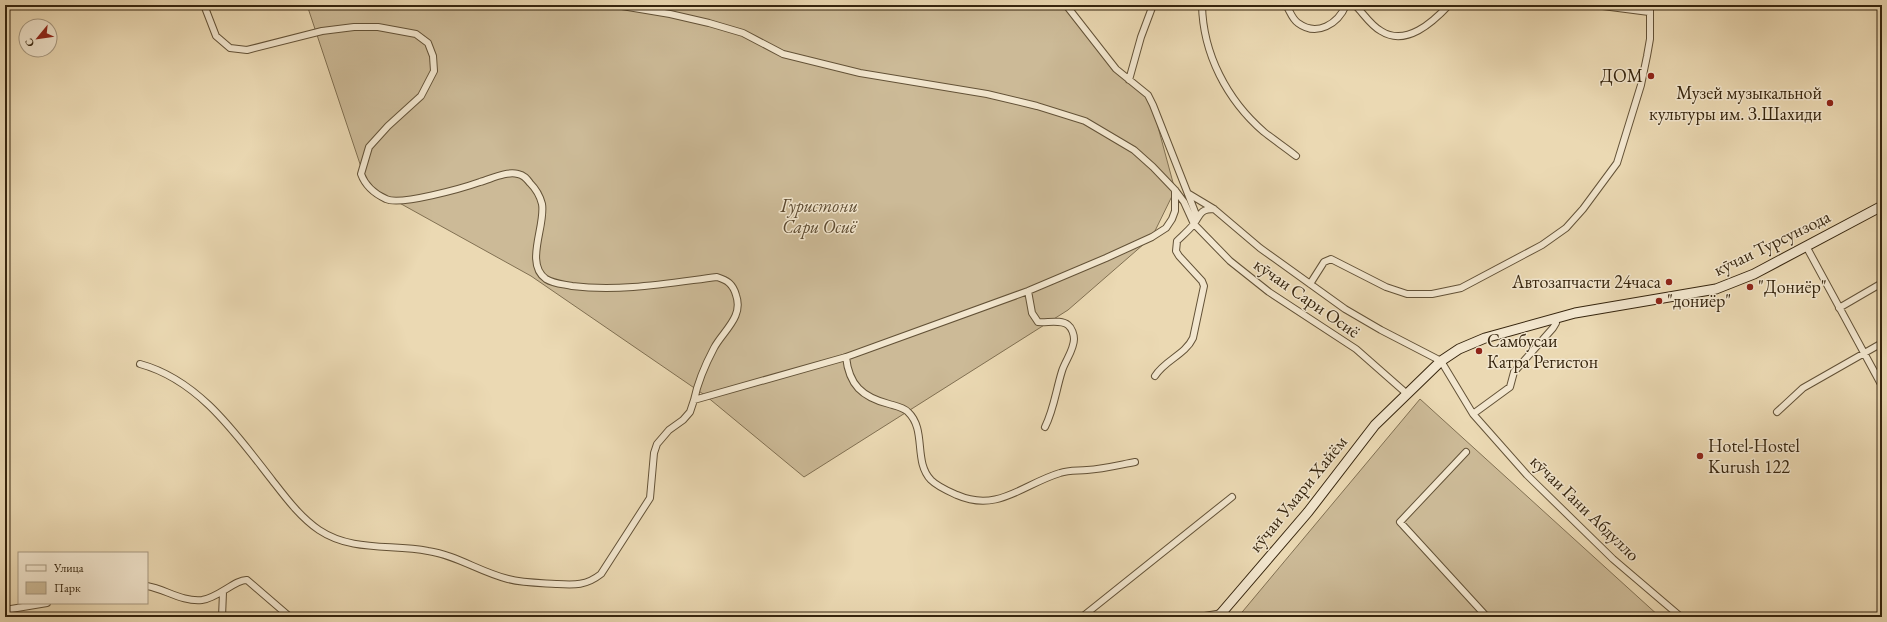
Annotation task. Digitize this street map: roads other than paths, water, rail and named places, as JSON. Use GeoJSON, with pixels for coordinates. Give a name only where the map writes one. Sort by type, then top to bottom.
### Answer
{"type":"FeatureCollection","features":[{"type":"Feature","properties":{"kind":"main road","name":"кӯчаи Турсунзода"},"geometry":{"type":"LineString","coordinates":[[1406,393],[1441,361],[1459,349],[1484,338],[1575,313],[1716,289],[1754,274],[1882,206]]}},
{"type":"Feature","properties":{"kind":"main road","name":"кӯчаи Умари Хайём"},"geometry":{"type":"LineString","coordinates":[[1220,615],[1308,512],[1369,432],[1406,393]]}},
{"type":"Feature","properties":{"kind":"street"},"geometry":{"type":"LineString","coordinates":[[140,364],[155,368],[201,397],[235,434],[291,505],[305,520],[320,531],[341,540],[365,547],[429,551],[447,555],[508,579],[534,583],[584,584],[592,581],[601,574],[650,498],[654,453],[657,444],[669,430],[684,420],[690,412],[703,368],[715,346],[730,327],[738,311],[738,301],[734,289],[726,280],[717,277],[616,288],[556,284],[547,279],[538,269],[536,258],[542,215],[541,201],[533,186],[524,177],[518,174],[508,174],[461,188],[406,200],[387,200],[365,184],[361,174],[369,147],[388,126],[421,96],[434,71],[433,56],[428,44],[416,34],[378,27],[354,27],[322,32],[247,50],[230,48],[216,36],[204,5]]}},
{"type":"Feature","properties":{"kind":"street"},"geometry":{"type":"LineString","coordinates":[[616,5],[670,14],[709,23],[742,33],[783,54],[845,69],[987,94],[1037,106],[1085,121],[1134,150],[1176,190],[1184,202],[1194,224]]}},
{"type":"Feature","properties":{"kind":"street"},"geometry":{"type":"LineString","coordinates":[[1066,5],[1116,69],[1148,95],[1153,104],[1197,216]]}},
{"type":"Feature","properties":{"kind":"street"},"geometry":{"type":"LineString","coordinates":[[1129,80],[1141,37],[1153,5]]}},
{"type":"Feature","properties":{"kind":"street"},"geometry":{"type":"LineString","coordinates":[[1202,5],[1206,44],[1223,83],[1238,105],[1264,131],[1296,156]]}},
{"type":"Feature","properties":{"kind":"street"},"geometry":{"type":"LineString","coordinates":[[1286,5],[1292,17],[1298,23],[1310,29],[1326,27],[1337,20],[1342,14],[1346,5]]}},
{"type":"Feature","properties":{"kind":"street"},"geometry":{"type":"LineString","coordinates":[[1355,5],[1380,31],[1391,36],[1404,37],[1415,33],[1450,5]]}},
{"type":"Feature","properties":{"kind":"street"},"geometry":{"type":"LineString","coordinates":[[1595,5],[1649,12]]}},
{"type":"Feature","properties":{"kind":"street"},"geometry":{"type":"LineString","coordinates":[[1310,284],[1324,262],[1331,259],[1386,287],[1407,294],[1432,294],[1461,288],[1542,246],[1566,228],[1617,163],[1641,85],[1650,39],[1650,5]]}},
{"type":"Feature","properties":{"kind":"street"},"geometry":{"type":"LineString","coordinates":[[694,400],[846,357],[1028,292],[1152,237],[1166,228],[1175,211],[1176,190]]}},
{"type":"Feature","properties":{"kind":"street"},"geometry":{"type":"LineString","coordinates":[[1189,194],[1214,209],[1260,248],[1345,309],[1381,330],[1441,361]]}},
{"type":"Feature","properties":{"kind":"street"},"geometry":{"type":"LineString","coordinates":[[1155,376],[1161,366],[1186,348],[1193,338],[1204,286],[1202,281],[1178,256],[1176,247],[1177,242],[1194,224],[1197,216],[1204,211],[1214,209]]}},
{"type":"Feature","properties":{"kind":"street","name":"кӯчаи Сари Осиё"},"geometry":{"type":"LineString","coordinates":[[1194,224],[1236,266],[1269,292],[1356,349],[1406,393]]}},
{"type":"Feature","properties":{"kind":"street"},"geometry":{"type":"LineString","coordinates":[[1806,246],[1882,386]]}},
{"type":"Feature","properties":{"kind":"street"},"geometry":{"type":"LineString","coordinates":[[1839,308],[1881,286]]}},
{"type":"Feature","properties":{"kind":"street"},"geometry":{"type":"LineString","coordinates":[[1028,292],[1032,313],[1038,322],[1061,322],[1068,325],[1073,331],[1074,340],[1062,373],[1052,411],[1045,427]]}},
{"type":"Feature","properties":{"kind":"street"},"geometry":{"type":"LineString","coordinates":[[1473,414],[1510,386],[1514,372],[1553,328],[1556,323],[1555,318]]}},
{"type":"Feature","properties":{"kind":"street"},"geometry":{"type":"LineString","coordinates":[[1777,412],[1803,388],[1882,343]]}},
{"type":"Feature","properties":{"kind":"street"},"geometry":{"type":"LineString","coordinates":[[846,357],[847,369],[852,380],[866,396],[876,401],[905,409],[912,417],[917,429],[921,461],[931,480],[945,490],[968,500],[981,502],[998,500],[1059,473],[1135,462]]}},
{"type":"Feature","properties":{"kind":"street","name":"кӯчаи Гани Абдулло"},"geometry":{"type":"LineString","coordinates":[[1441,361],[1473,414],[1553,501],[1613,559],[1680,617]]}},
{"type":"Feature","properties":{"kind":"street"},"geometry":{"type":"LineString","coordinates":[[1466,452],[1400,522],[1487,617]]}},
{"type":"Feature","properties":{"kind":"street"},"geometry":{"type":"LineString","coordinates":[[1082,617],[1232,497]]}},
{"type":"Feature","properties":{"kind":"street"},"geometry":{"type":"LineString","coordinates":[[148,586],[184,599],[200,600],[214,598],[244,580],[252,583],[290,617]]}},
{"type":"Feature","properties":{"kind":"street"},"geometry":{"type":"LineString","coordinates":[[222,592],[222,617]]}},
{"type":"Feature","properties":{"kind":"street"},"geometry":{"type":"LineString","coordinates":[[5,610],[40,604]]}},
{"type":"Feature","properties":{"kind":"street"},"geometry":{"type":"LineString","coordinates":[[1199,617],[1220,615]]}},
{"type":"Feature","properties":{"kind":"place","name":"ДОМ"},"geometry":{"type":"Point","coordinates":[1651,76]}},
{"type":"Feature","properties":{"kind":"place","name":"Музей музыкальной культуры им. З.Шахиди"},"geometry":{"type":"Point","coordinates":[1830,103]}},
{"type":"Feature","properties":{"kind":"place","name":"Автозапчасти 24часа"},"geometry":{"type":"Point","coordinates":[1669,282]}},
{"type":"Feature","properties":{"kind":"place","name":"\"Дониёр\""},"geometry":{"type":"Point","coordinates":[1750,287]}},
{"type":"Feature","properties":{"kind":"place","name":"\"дониёр\""},"geometry":{"type":"Point","coordinates":[1659,301]}},
{"type":"Feature","properties":{"kind":"place","name":"Самбусаи Катра Регистон"},"geometry":{"type":"Point","coordinates":[1479,351]}},
{"type":"Feature","properties":{"kind":"place","name":"Hotel-Hostel Kurush 122"},"geometry":{"type":"Point","coordinates":[1700,456]}},
{"type":"Feature","properties":{"kind":"park label","name":"Гуристони Сари Осиё"},"geometry":{"type":"Point","coordinates":[819,216]}}]}
